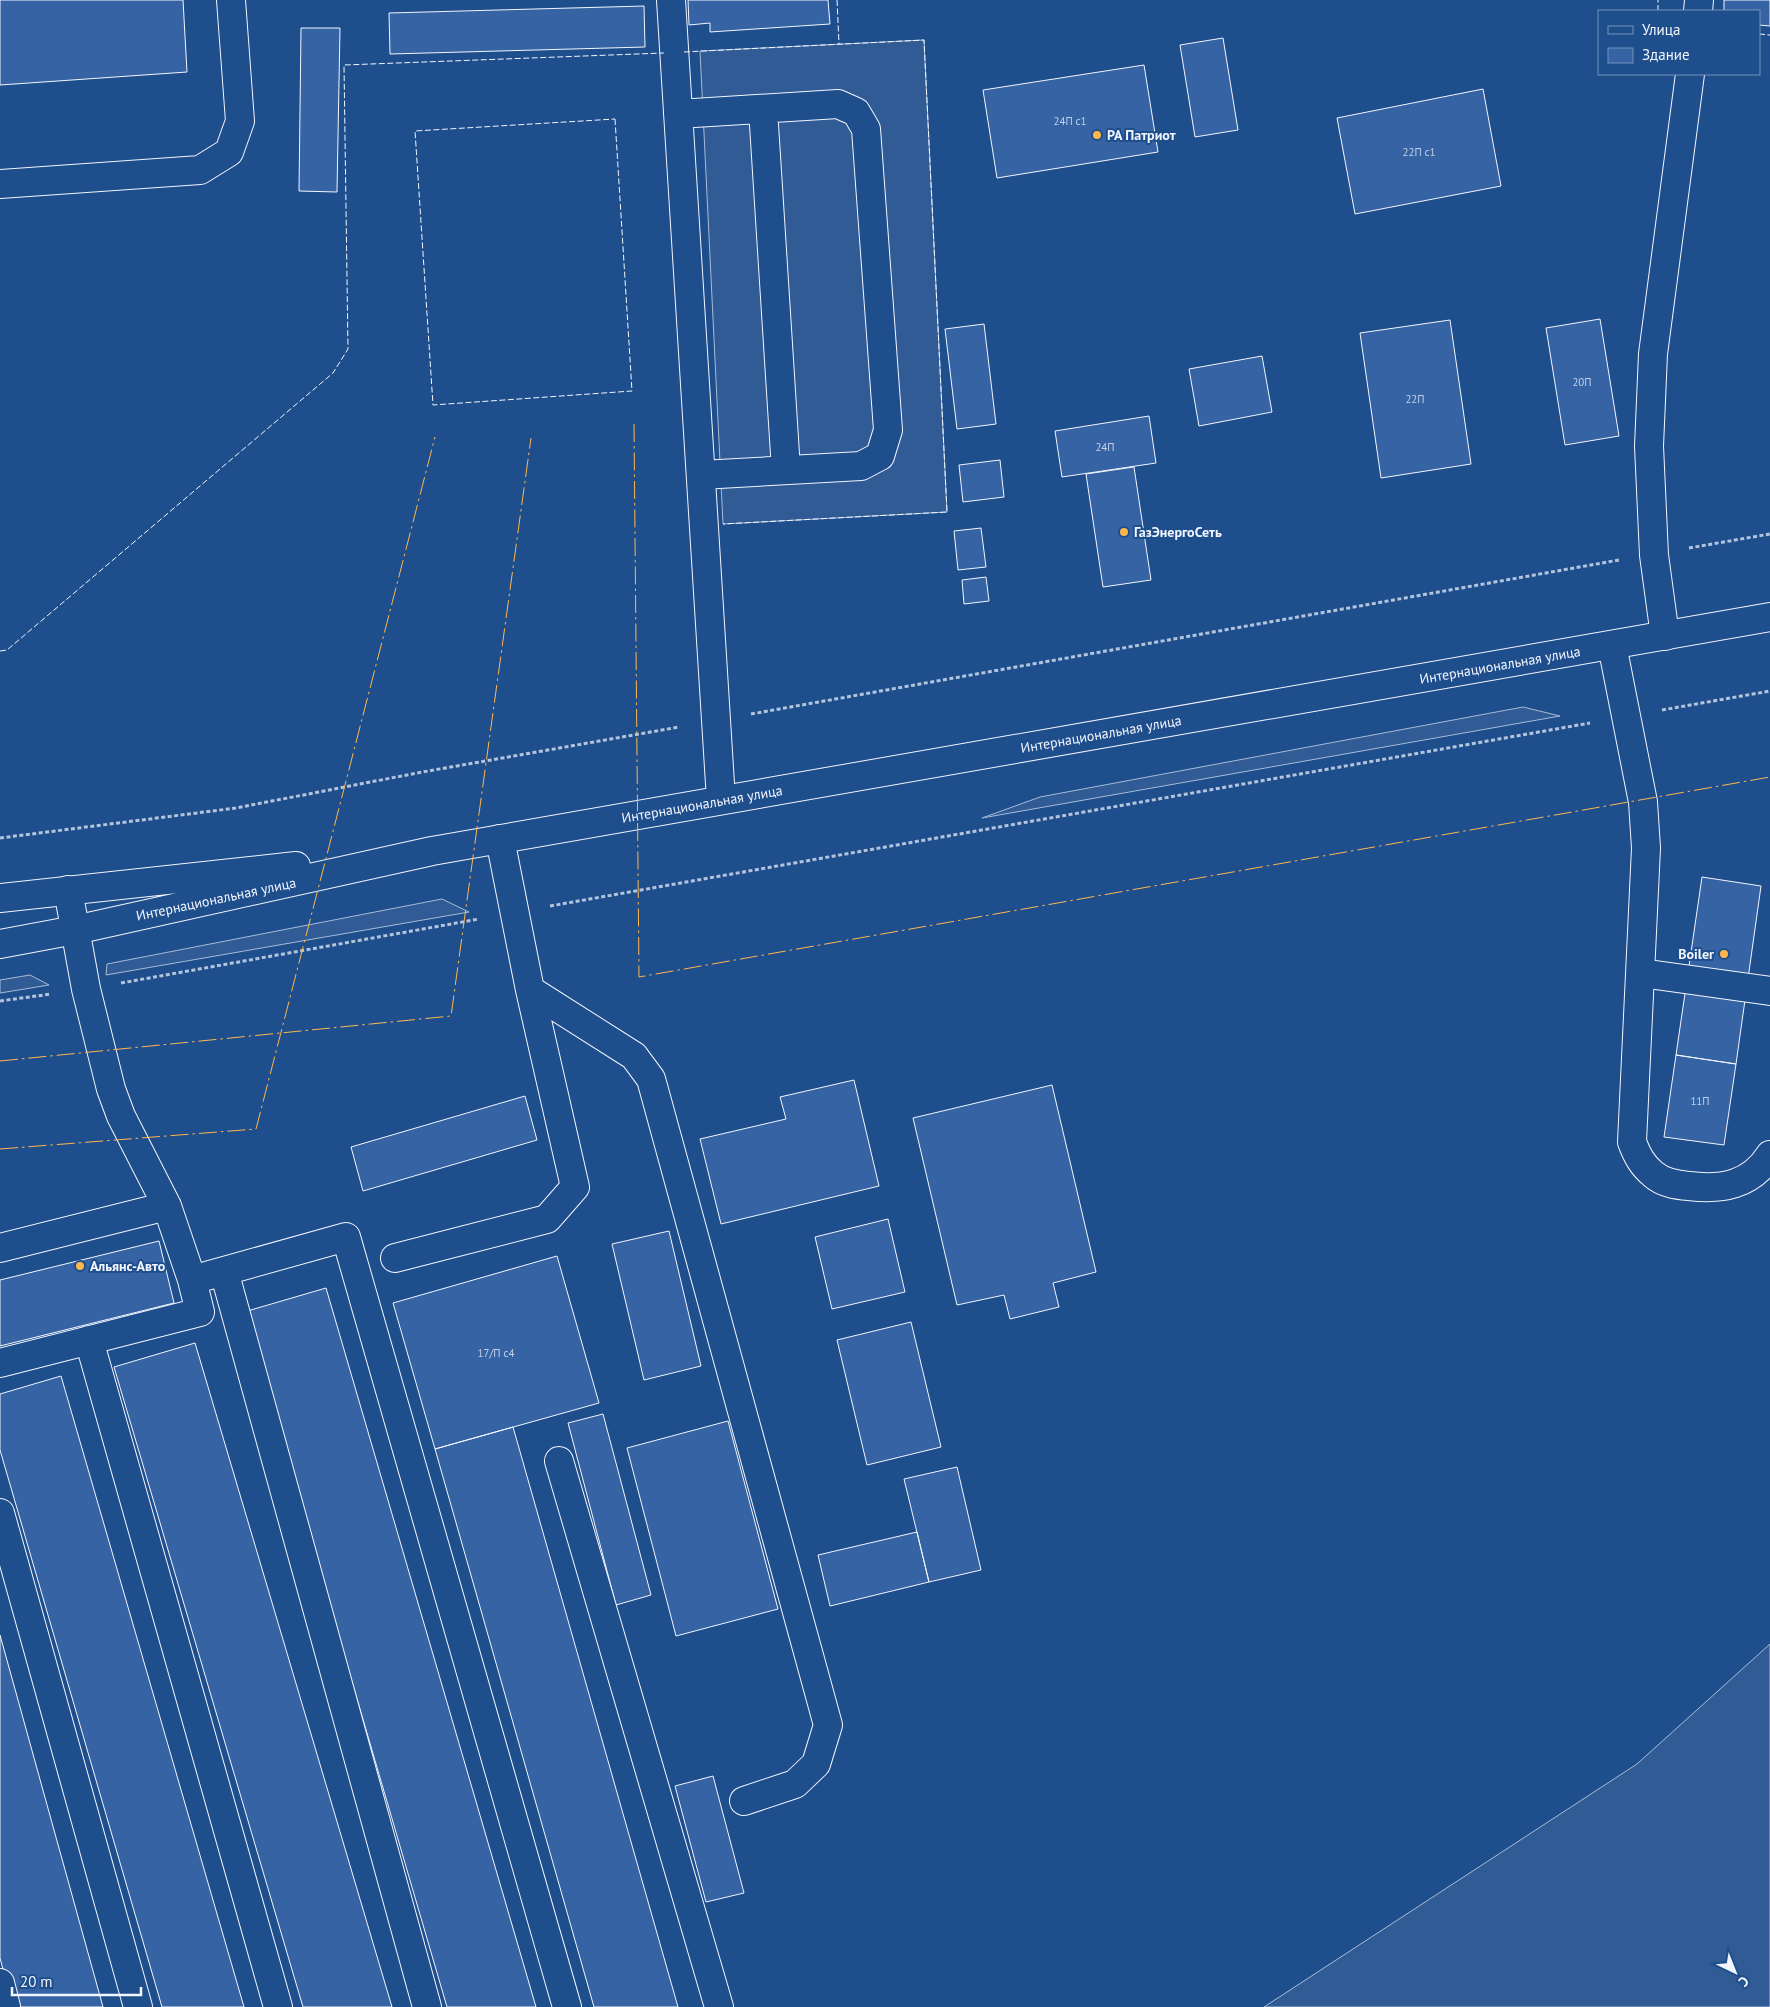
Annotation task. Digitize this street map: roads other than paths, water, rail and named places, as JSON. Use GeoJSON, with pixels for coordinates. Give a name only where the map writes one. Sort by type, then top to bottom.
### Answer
{"type":"FeatureCollection","features":[{"type":"Feature","properties":{"kind":"main road"},"geometry":{"type":"LineString","coordinates":[[0,184],[200,170],[230,152],[240,121],[231,0]]}},
{"type":"Feature","properties":{"kind":"main road"},"geometry":{"type":"LineString","coordinates":[[671,0],[721,800]]}},
{"type":"Feature","properties":{"kind":"main road"},"geometry":{"type":"LineString","coordinates":[[1665,636],[1654,555],[1650,446],[1653,354],[1690,75]]}},
{"type":"Feature","properties":{"kind":"main road"},"geometry":{"type":"LineString","coordinates":[[678,114],[838,104],[856,112],[866,129],[888,430],[880,456],[861,466],[701,475]]}},
{"type":"Feature","properties":{"kind":"main road"},"geometry":{"type":"LineString","coordinates":[[763,108],[786,470]]}},
{"type":"Feature","properties":{"kind":"main road","name":"Интернациональная улица"},"geometry":{"type":"LineString","coordinates":[[0,944],[75,930],[432,851],[1770,617]]}},
{"type":"Feature","properties":{"kind":"main road"},"geometry":{"type":"LineString","coordinates":[[1612,645],[1643,802],[1646,848],[1632,1142],[1640,1162],[1654,1176],[1672,1184],[1710,1189],[1734,1185],[1756,1173],[1770,1155]]}},
{"type":"Feature","properties":{"kind":"main road"},"geometry":{"type":"LineString","coordinates":[[395,1258],[547,1219],[575,1187],[530,990],[500,839]]}},
{"type":"Feature","properties":{"kind":"main road","name":"Интернациональная улица"},"geometry":{"type":"LineString","coordinates":[[0,898],[432,851]]}},
{"type":"Feature","properties":{"kind":"main road"},"geometry":{"type":"LineString","coordinates":[[0,1363],[200,1312],[192,1280],[166,1206],[111,1089],[86,989],[68,890]]}},
{"type":"Feature","properties":{"kind":"main road"},"geometry":{"type":"LineString","coordinates":[[1641,973],[1770,991]]}},
{"type":"Feature","properties":{"kind":"main road"},"geometry":{"type":"LineString","coordinates":[[530,990],[634,1056],[651,1079],[828,1725],[816,1764],[795,1784],[744,1801]]}},
{"type":"Feature","properties":{"kind":"main road"},"geometry":{"type":"LineString","coordinates":[[0,1248],[166,1206]]}},
{"type":"Feature","properties":{"kind":"main road"},"geometry":{"type":"LineString","coordinates":[[192,1280],[346,1238],[567,2007]]}},
{"type":"Feature","properties":{"kind":"main road"},"geometry":{"type":"LineString","coordinates":[[224,1271],[427,2007]]}},
{"type":"Feature","properties":{"kind":"main road"},"geometry":{"type":"LineString","coordinates":[[89,1340],[278,2007]]}},
{"type":"Feature","properties":{"kind":"main road"},"geometry":{"type":"LineString","coordinates":[[559,1462],[719,2007]]}},
{"type":"Feature","properties":{"kind":"main road"},"geometry":{"type":"LineString","coordinates":[[0,1513],[138,2007]]}},
{"type":"Feature","properties":{"kind":"place","name":"РА Патриот"},"geometry":{"type":"Point","coordinates":[1097,135]}},
{"type":"Feature","properties":{"kind":"place","name":"ГазЭнергоСеть"},"geometry":{"type":"Point","coordinates":[1124,532]}},
{"type":"Feature","properties":{"kind":"place","name":"Boiler"},"geometry":{"type":"Point","coordinates":[1724,954]}},
{"type":"Feature","properties":{"kind":"place","name":"Альянс-Авто"},"geometry":{"type":"Point","coordinates":[80,1266]}}]}
